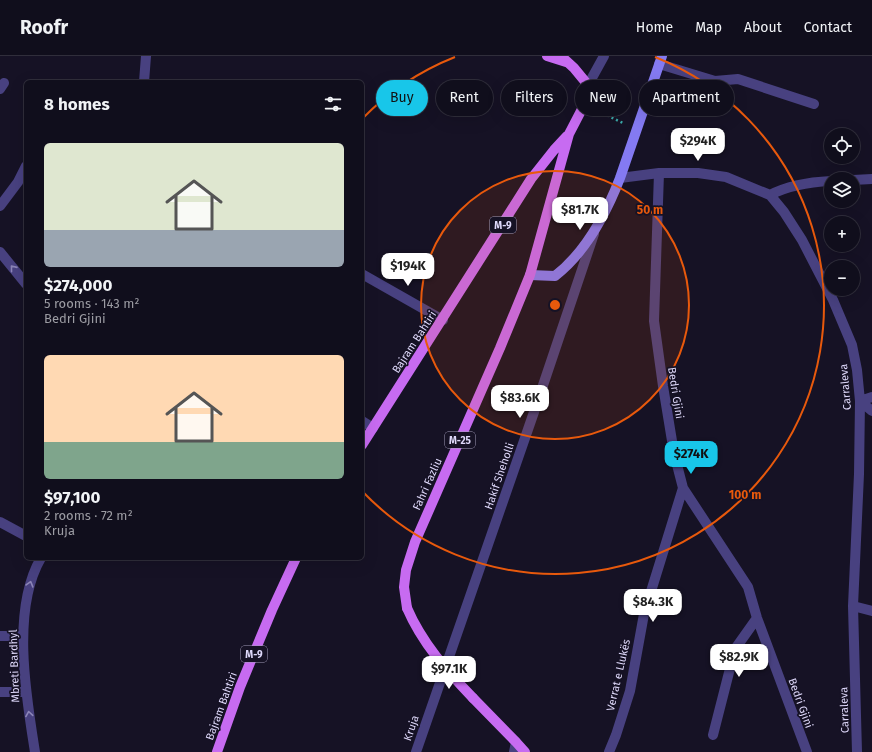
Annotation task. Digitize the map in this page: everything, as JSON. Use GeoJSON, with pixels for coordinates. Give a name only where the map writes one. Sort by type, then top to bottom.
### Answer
{"type":"FeatureCollection","features":[{"type":"Feature","properties":{"kind":"main road"},"geometry":{"type":"LineString","coordinates":[[547,56],[564,59],[584,80]]}},
{"type":"Feature","properties":{"kind":"main road"},"geometry":{"type":"LineString","coordinates":[[530,275],[555,276],[567,267],[580,252],[598,224],[620,178],[660,60]]}},
{"type":"Feature","properties":{"kind":"main road","name":"Fahri Fazliu"},"geometry":{"type":"LineString","coordinates":[[525,752],[515,747],[432,651],[413,623],[407,608],[404,587],[406,570],[415,542],[500,348],[530,275],[569,134],[578,116]]}},
{"type":"Feature","properties":{"kind":"main road","name":"Bajram Bahtiri"},"geometry":{"type":"LineString","coordinates":[[364,443],[532,179],[554,150],[569,134]]}},
{"type":"Feature","properties":{"kind":"main road","name":"Bajram Bahtiri"},"geometry":{"type":"LineString","coordinates":[[217,752],[240,687],[272,610],[295,560]]}},
{"type":"Feature","properties":{"kind":"street"},"geometry":{"type":"LineString","coordinates":[[144,80],[146,56]]}},
{"type":"Feature","properties":{"kind":"street"},"geometry":{"type":"LineString","coordinates":[[591,80],[604,56]]}},
{"type":"Feature","properties":{"kind":"street"},"geometry":{"type":"LineString","coordinates":[[660,60],[715,81],[738,79],[814,104]]}},
{"type":"Feature","properties":{"kind":"street"},"geometry":{"type":"LineString","coordinates":[[0,206],[18,182],[24,170]]}},
{"type":"Feature","properties":{"kind":"street","name":"Carraleva"},"geometry":{"type":"LineString","coordinates":[[620,178],[659,174],[698,173],[726,177],[770,195],[784,212],[802,240],[834,300],[852,346],[857,370],[860,401],[859,474],[853,606],[857,752]]}},
{"type":"Feature","properties":{"kind":"street","name":"Bedri Gjini"},"geometry":{"type":"LineString","coordinates":[[659,174],[654,321],[674,453],[683,488],[748,587],[757,618],[807,752]]}},
{"type":"Feature","properties":{"kind":"street"},"geometry":{"type":"LineString","coordinates":[[860,180],[872,179]]}},
{"type":"Feature","properties":{"kind":"street"},"geometry":{"type":"LineString","coordinates":[[770,195],[782,189],[824,181]]}},
{"type":"Feature","properties":{"kind":"street","name":"Hakif Sheholli"},"geometry":{"type":"LineString","coordinates":[[461,621],[598,224]]}},
{"type":"Feature","properties":{"kind":"street"},"geometry":{"type":"LineString","coordinates":[[0,252],[24,282]]}},
{"type":"Feature","properties":{"kind":"street"},"geometry":{"type":"LineString","coordinates":[[364,275],[443,320]]}},
{"type":"Feature","properties":{"kind":"street"},"geometry":{"type":"LineString","coordinates":[[860,401],[872,397]]}},
{"type":"Feature","properties":{"kind":"street"},"geometry":{"type":"LineString","coordinates":[[860,401],[872,411]]}},
{"type":"Feature","properties":{"kind":"street"},"geometry":{"type":"LineString","coordinates":[[364,422],[373,428]]}},
{"type":"Feature","properties":{"kind":"street","name":"Verrat e Llukës"},"geometry":{"type":"LineString","coordinates":[[609,752],[630,691],[644,614],[683,488]]}},
{"type":"Feature","properties":{"kind":"street"},"geometry":{"type":"LineString","coordinates":[[0,522],[24,535]]}},
{"type":"Feature","properties":{"kind":"street","name":"Mbreti Bardhyl"},"geometry":{"type":"LineString","coordinates":[[35,752],[27,706],[23,636],[28,592],[34,570],[40,560]]}},
{"type":"Feature","properties":{"kind":"street"},"geometry":{"type":"LineString","coordinates":[[853,606],[872,611]]}},
{"type":"Feature","properties":{"kind":"street"},"geometry":{"type":"LineString","coordinates":[[713,735],[735,649],[757,618]]}},
{"type":"Feature","properties":{"kind":"street","name":"Kruja"},"geometry":{"type":"LineString","coordinates":[[416,752],[461,621]]}},
{"type":"Feature","properties":{"kind":"street"},"geometry":{"type":"LineString","coordinates":[[0,636],[23,636]]}},
{"type":"Feature","properties":{"kind":"street"},"geometry":{"type":"LineString","coordinates":[[0,692],[26,692]]}},
{"type":"Feature","properties":{"kind":"path"},"geometry":{"type":"LineString","coordinates":[[608,116],[637,130]]}}]}
